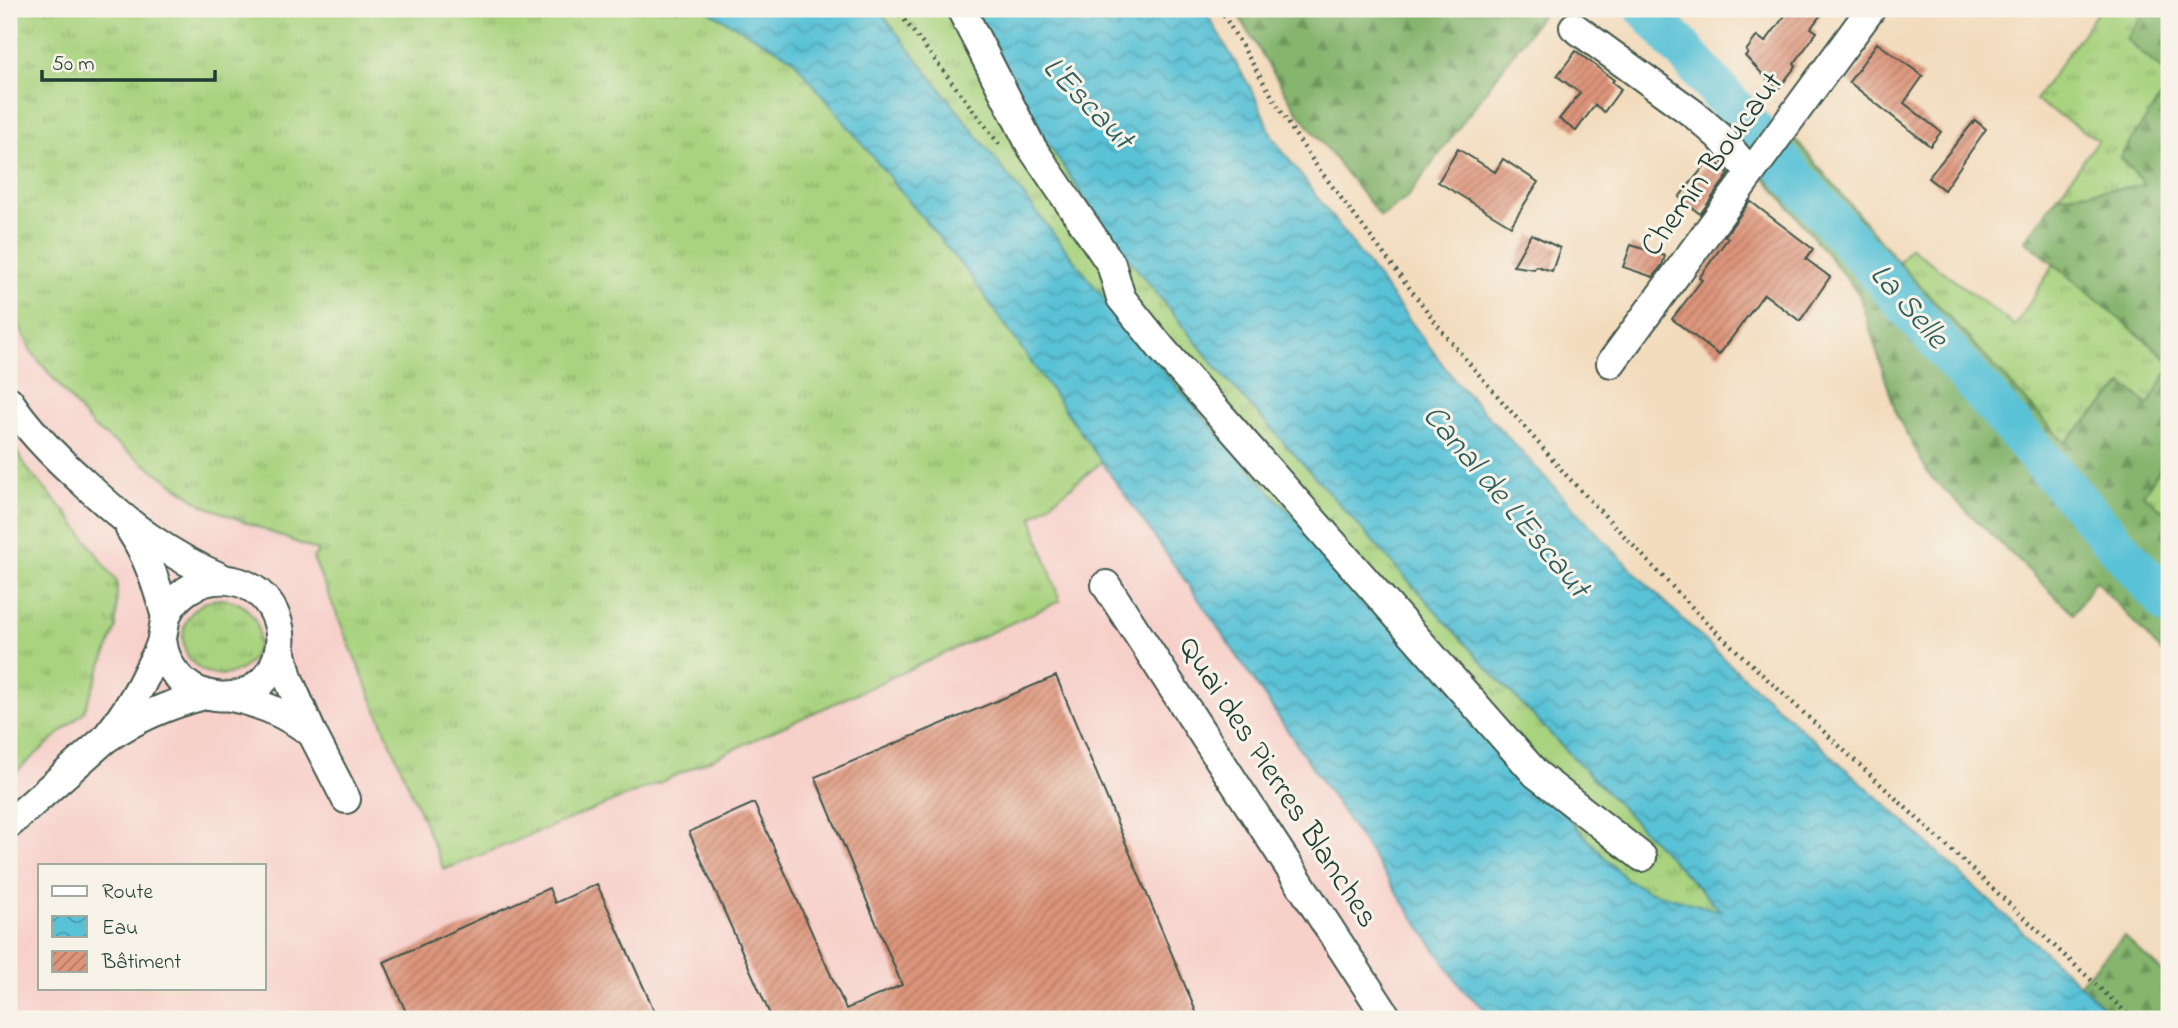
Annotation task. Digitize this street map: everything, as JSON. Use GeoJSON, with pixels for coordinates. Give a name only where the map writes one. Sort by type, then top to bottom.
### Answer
{"type":"FeatureCollection","features":[{"type":"Feature","properties":{"kind":"street"},"geometry":{"type":"LineString","coordinates":[[961,9],[1032,148],[1111,264],[1121,298],[1171,359],[1536,774],[1642,857]]}},
{"type":"Feature","properties":{"kind":"street","name":"Chemin Boucaut"},"geometry":{"type":"LineString","coordinates":[[1611,363],[1871,9]]}},
{"type":"Feature","properties":{"kind":"street"},"geometry":{"type":"LineString","coordinates":[[1574,27],[1695,115],[1720,137],[1750,172]]}},
{"type":"Feature","properties":{"kind":"street"},"geometry":{"type":"LineString","coordinates":[[9,401],[47,448],[119,516],[176,557],[224,579],[243,583],[260,593],[276,617],[281,636],[274,664],[263,680],[248,691],[166,707],[105,739]]}},
{"type":"Feature","properties":{"kind":"street"},"geometry":{"type":"LineString","coordinates":[[119,516],[137,539],[144,554],[164,629],[166,658],[174,674],[188,687],[256,703],[285,715],[312,733]]}},
{"type":"Feature","properties":{"kind":"street"},"geometry":{"type":"LineString","coordinates":[[9,824],[105,739],[118,723],[135,697],[175,601],[189,589],[206,581],[224,579]]}},
{"type":"Feature","properties":{"kind":"street","name":"Quai des Pierres Blanches"},"geometry":{"type":"LineString","coordinates":[[1106,585],[1388,1019]]}},
{"type":"Feature","properties":{"kind":"street"},"geometry":{"type":"LineString","coordinates":[[280,646],[286,673],[312,733],[346,799]]}},
{"type":"Feature","properties":{"kind":"path"},"geometry":{"type":"LineString","coordinates":[[1220,9],[1294,133],[1316,164],[1449,340],[1566,475],[1708,624],[2133,1019]]}},
{"type":"Feature","properties":{"kind":"shaded area"},"geometry":{"type":"Polygon","coordinates":[[[9,9],[1060,600],[1032,518],[1102,462],[1206,610],[1462,989],[1496,1019],[9,1019],[9,9]]]}},
{"type":"Feature","properties":{"kind":"green space"},"geometry":{"type":"Polygon","coordinates":[[[9,9],[705,9],[792,58],[972,278],[1102,462],[1032,518],[1060,601],[661,782],[444,870],[313,558],[318,551],[203,505],[93,427],[31,351],[9,302],[9,9]]]}},
{"type":"Feature","properties":{"kind":"green space"},"geometry":{"type":"Polygon","coordinates":[[[878,9],[972,9],[1045,139],[1104,228],[1221,373],[1491,672],[1722,912],[1648,891],[1627,880],[1608,861],[1218,434],[1131,333],[878,9]]]}},
{"type":"Feature","properties":{"kind":"green space"},"geometry":{"type":"Polygon","coordinates":[[[1247,9],[1546,9],[1407,198],[1381,217],[1296,110],[1238,15],[1247,9]]]}},
{"type":"Feature","properties":{"kind":"green space"},"geometry":{"type":"Polygon","coordinates":[[[2100,9],[2147,9],[2127,39],[2169,76],[2169,85],[2120,157],[2146,185],[2058,196],[2098,140],[2035,100],[2100,9]]]}},
{"type":"Feature","properties":{"kind":"green space"},"geometry":{"type":"Polygon","coordinates":[[[2147,9],[2169,9],[2169,76],[2126,39],[2147,9]]]}},
{"type":"Feature","properties":{"kind":"green space"},"geometry":{"type":"Polygon","coordinates":[[[2169,85],[2169,360],[2025,240],[2058,196],[2146,185],[2120,157],[2169,85]]]}},
{"type":"Feature","properties":{"kind":"green space"},"geometry":{"type":"Polygon","coordinates":[[[1796,140],[1899,263],[2065,443],[2123,384],[2148,405],[2169,370],[2169,455],[2143,495],[2169,515],[2169,660],[2095,580],[2074,614],[1929,475],[1897,416],[1859,294],[1763,175],[1796,140]]]}},
{"type":"Feature","properties":{"kind":"green space"},"geometry":{"type":"Polygon","coordinates":[[[1910,247],[2015,326],[2054,264],[2169,360],[2169,370],[2148,406],[2122,385],[2065,443],[1899,263],[1910,247]]]}},
{"type":"Feature","properties":{"kind":"green space"},"geometry":{"type":"Polygon","coordinates":[[[9,439],[29,471],[70,517],[117,582],[116,628],[84,712],[9,778],[9,439]]]}},
{"type":"Feature","properties":{"kind":"green space"},"geometry":{"type":"Polygon","coordinates":[[[2169,455],[2169,515],[2142,495],[2169,455]]]}},
{"type":"Feature","properties":{"kind":"green space"},"geometry":{"type":"Polygon","coordinates":[[[221,599],[236,602],[248,610],[256,622],[259,637],[256,652],[248,664],[236,672],[221,675],[206,672],[194,664],[186,652],[183,637],[186,622],[194,610],[206,602],[221,599]]]}},
{"type":"Feature","properties":{"kind":"green space"},"geometry":{"type":"Polygon","coordinates":[[[2124,936],[2169,978],[2169,1019],[2117,1019],[2079,984],[2124,936]]]}},
{"type":"Feature","properties":{"kind":"water"},"geometry":{"type":"Polygon","coordinates":[[[705,9],[878,9],[1131,333],[1218,434],[1608,861],[1627,880],[1648,891],[1721,911],[1491,672],[1221,373],[1104,228],[1045,139],[972,9],[1204,9],[1254,94],[1273,138],[1456,382],[1629,567],[1726,661],[2117,1019],[1496,1019],[1462,989],[1206,610],[972,278],[792,58],[705,9]]]}},
{"type":"Feature","properties":{"kind":"building"},"geometry":{"type":"Polygon","coordinates":[[[1790,9],[1825,9],[1811,28],[1817,32],[1779,88],[1745,56],[1757,36],[1765,42],[1790,9]]]}},
{"type":"Feature","properties":{"kind":"building"},"geometry":{"type":"Polygon","coordinates":[[[1877,43],[1923,76],[1904,103],[1941,132],[1930,146],[1849,82],[1877,43]]]}},
{"type":"Feature","properties":{"kind":"building"},"geometry":{"type":"Polygon","coordinates":[[[1576,51],[1614,80],[1612,82],[1621,89],[1604,112],[1595,105],[1576,131],[1559,119],[1580,93],[1557,76],[1576,51]]]}},
{"type":"Feature","properties":{"kind":"building"},"geometry":{"type":"Polygon","coordinates":[[[1975,120],[1986,129],[1944,190],[1928,178],[1975,120]]]}},
{"type":"Feature","properties":{"kind":"building"},"geometry":{"type":"Polygon","coordinates":[[[1458,149],[1495,172],[1503,159],[1538,182],[1511,226],[1438,182],[1458,149]]]}},
{"type":"Feature","properties":{"kind":"building"},"geometry":{"type":"Polygon","coordinates":[[[1711,158],[1729,174],[1700,214],[1679,197],[1711,158]]]}},
{"type":"Feature","properties":{"kind":"building"},"geometry":{"type":"Polygon","coordinates":[[[1750,201],[1813,249],[1806,259],[1830,277],[1800,321],[1764,294],[1719,355],[1672,319],[1702,280],[1699,278],[1750,201]]]}},
{"type":"Feature","properties":{"kind":"building"},"geometry":{"type":"Polygon","coordinates":[[[1531,234],[1560,248],[1552,271],[1536,266],[1534,269],[1513,266],[1531,234]]]}},
{"type":"Feature","properties":{"kind":"building"},"geometry":{"type":"Polygon","coordinates":[[[1631,245],[1665,256],[1653,277],[1623,267],[1631,245]]]}},
{"type":"Feature","properties":{"kind":"building"},"geometry":{"type":"Polygon","coordinates":[[[1056,676],[1199,1019],[772,1019],[689,832],[754,803],[846,1009],[902,985],[815,777],[1056,676]]]}},
{"type":"Feature","properties":{"kind":"building"},"geometry":{"type":"Polygon","coordinates":[[[597,884],[658,1019],[409,1019],[384,962],[549,888],[555,903],[597,884]]]}},
{"type":"Feature","properties":{"kind":"waterway","name":"La Selle"},"geometry":{"type":"LineString","coordinates":[[1647,9],[2169,605]]}},
{"type":"Feature","properties":{"kind":"water label","name":"L'Escaut"},"geometry":{"type":"Point","coordinates":[1087,104]}},
{"type":"Feature","properties":{"kind":"water label","name":"Canal de L'Escaut"},"geometry":{"type":"Point","coordinates":[1505,502]}}]}
